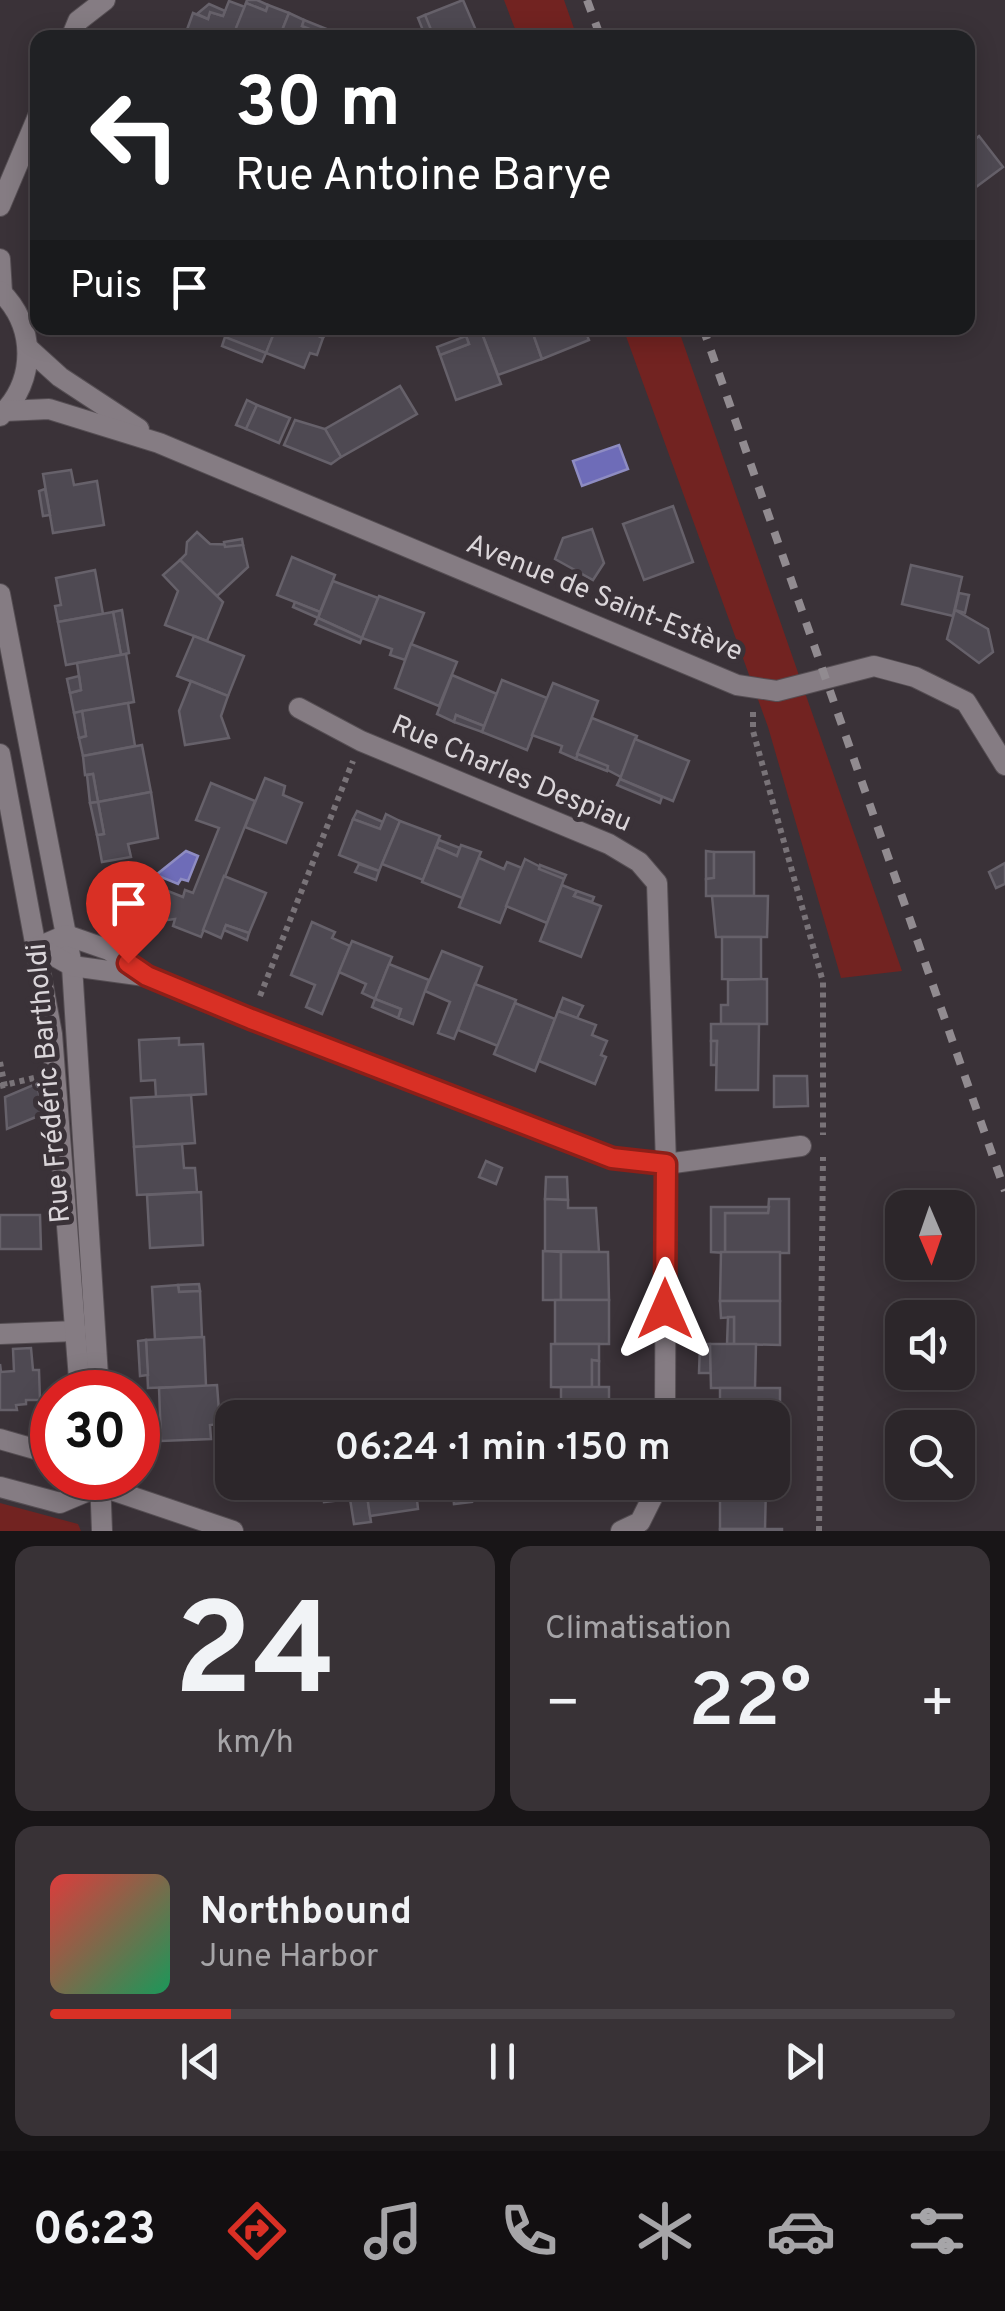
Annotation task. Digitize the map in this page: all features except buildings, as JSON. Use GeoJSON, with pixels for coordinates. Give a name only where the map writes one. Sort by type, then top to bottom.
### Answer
{"type":"FeatureCollection","features":[{"type":"Feature","properties":{"kind":"street"},"geometry":{"type":"LineString","coordinates":[[74,30],[78,20],[106,0]]}},
{"type":"Feature","properties":{"kind":"street"},"geometry":{"type":"LineString","coordinates":[[0,206],[30,152]]}},
{"type":"Feature","properties":{"kind":"street"},"geometry":{"type":"LineString","coordinates":[[0,259],[1,291],[16,308],[28,348],[22,382],[2,414]]}},
{"type":"Feature","properties":{"kind":"street","name":"Avenue de Saint-Estève"},"geometry":{"type":"LineString","coordinates":[[28,348],[60,377],[159,443]]}},
{"type":"Feature","properties":{"kind":"street","name":"Avenue de Saint-Estève"},"geometry":{"type":"LineString","coordinates":[[2,414],[49,409],[159,443],[738,685],[777,691],[874,666],[915,677],[966,702],[1005,765]]}},
{"type":"Feature","properties":{"kind":"street","name":"Rue Frédéric Bartholdi"},"geometry":{"type":"LineString","coordinates":[[0,594],[72,966],[98,1370]]}},
{"type":"Feature","properties":{"kind":"street","name":"Rue Charles Despiau"},"geometry":{"type":"LineString","coordinates":[[299,708],[360,741],[609,844],[639,862],[657,883],[666,1164],[664,1400]]}},
{"type":"Feature","properties":{"kind":"street","name":"Rue Frédéric Bartholdi"},"geometry":{"type":"LineString","coordinates":[[0,754],[38,946],[59,1105],[79,1370]]}},
{"type":"Feature","properties":{"kind":"street"},"geometry":{"type":"LineString","coordinates":[[38,946],[66,935],[108,950],[147,976],[251,1019],[612,1158],[666,1164],[801,1146]]}},
{"type":"Feature","properties":{"kind":"street"},"geometry":{"type":"LineString","coordinates":[[38,946],[72,966],[147,976]]}},
{"type":"Feature","properties":{"kind":"street"},"geometry":{"type":"LineString","coordinates":[[0,1334],[76,1332]]}},
{"type":"Feature","properties":{"kind":"street"},"geometry":{"type":"LineString","coordinates":[[0,1439],[30,1448]]}},
{"type":"Feature","properties":{"kind":"street"},"geometry":{"type":"LineString","coordinates":[[0,1488],[30,1496]]}},
{"type":"Feature","properties":{"kind":"street"},"geometry":{"type":"LineString","coordinates":[[98,1500],[102,1531]]}},
{"type":"Feature","properties":{"kind":"street"},"geometry":{"type":"LineString","coordinates":[[150,1500],[233,1531]]}},
{"type":"Feature","properties":{"kind":"street"},"geometry":{"type":"LineString","coordinates":[[621,1531],[640,1522],[651,1500]]}},
{"type":"Feature","properties":{"kind":"path"},"geometry":{"type":"LineString","coordinates":[[754,687],[753,731],[823,982],[819,1531]]}},
{"type":"Feature","properties":{"kind":"path"},"geometry":{"type":"LineString","coordinates":[[251,1019],[360,741]]}},
{"type":"Feature","properties":{"kind":"path"},"geometry":{"type":"LineString","coordinates":[[0,1062],[4,1086]]}},
{"type":"Feature","properties":{"kind":"shaded area"},"geometry":{"type":"Polygon","coordinates":[[[504,0],[564,0],[575,30],[515,30],[504,0]]]}},
{"type":"Feature","properties":{"kind":"shaded area"},"geometry":{"type":"Polygon","coordinates":[[[626,335],[680,335],[902,971],[841,978],[768,727],[626,335]]]}},
{"type":"Feature","properties":{"kind":"shaded area"},"geometry":{"type":"Polygon","coordinates":[[[619,445],[628,469],[582,486],[573,461],[619,445]]]}},
{"type":"Feature","properties":{"kind":"shaded area"},"geometry":{"type":"Polygon","coordinates":[[[186,851],[198,856],[188,881],[181,879],[178,884],[156,875],[186,851]]]}},
{"type":"Feature","properties":{"kind":"shaded area"},"geometry":{"type":"Polygon","coordinates":[[[0,1503],[78,1524],[81,1531],[0,1531],[0,1503]]]}},
{"type":"Feature","properties":{"kind":"railway"},"geometry":{"type":"LineString","coordinates":[[587,0],[598,30]]}},
{"type":"Feature","properties":{"kind":"railway"},"geometry":{"type":"LineString","coordinates":[[705,335],[1005,1191]]}},
{"type":"Feature","properties":{"kind":"route"},"geometry":{"type":"LineString","coordinates":[[128,963],[147,976],[251,1019],[612,1158],[666,1164],[665,1309]]}}]}
